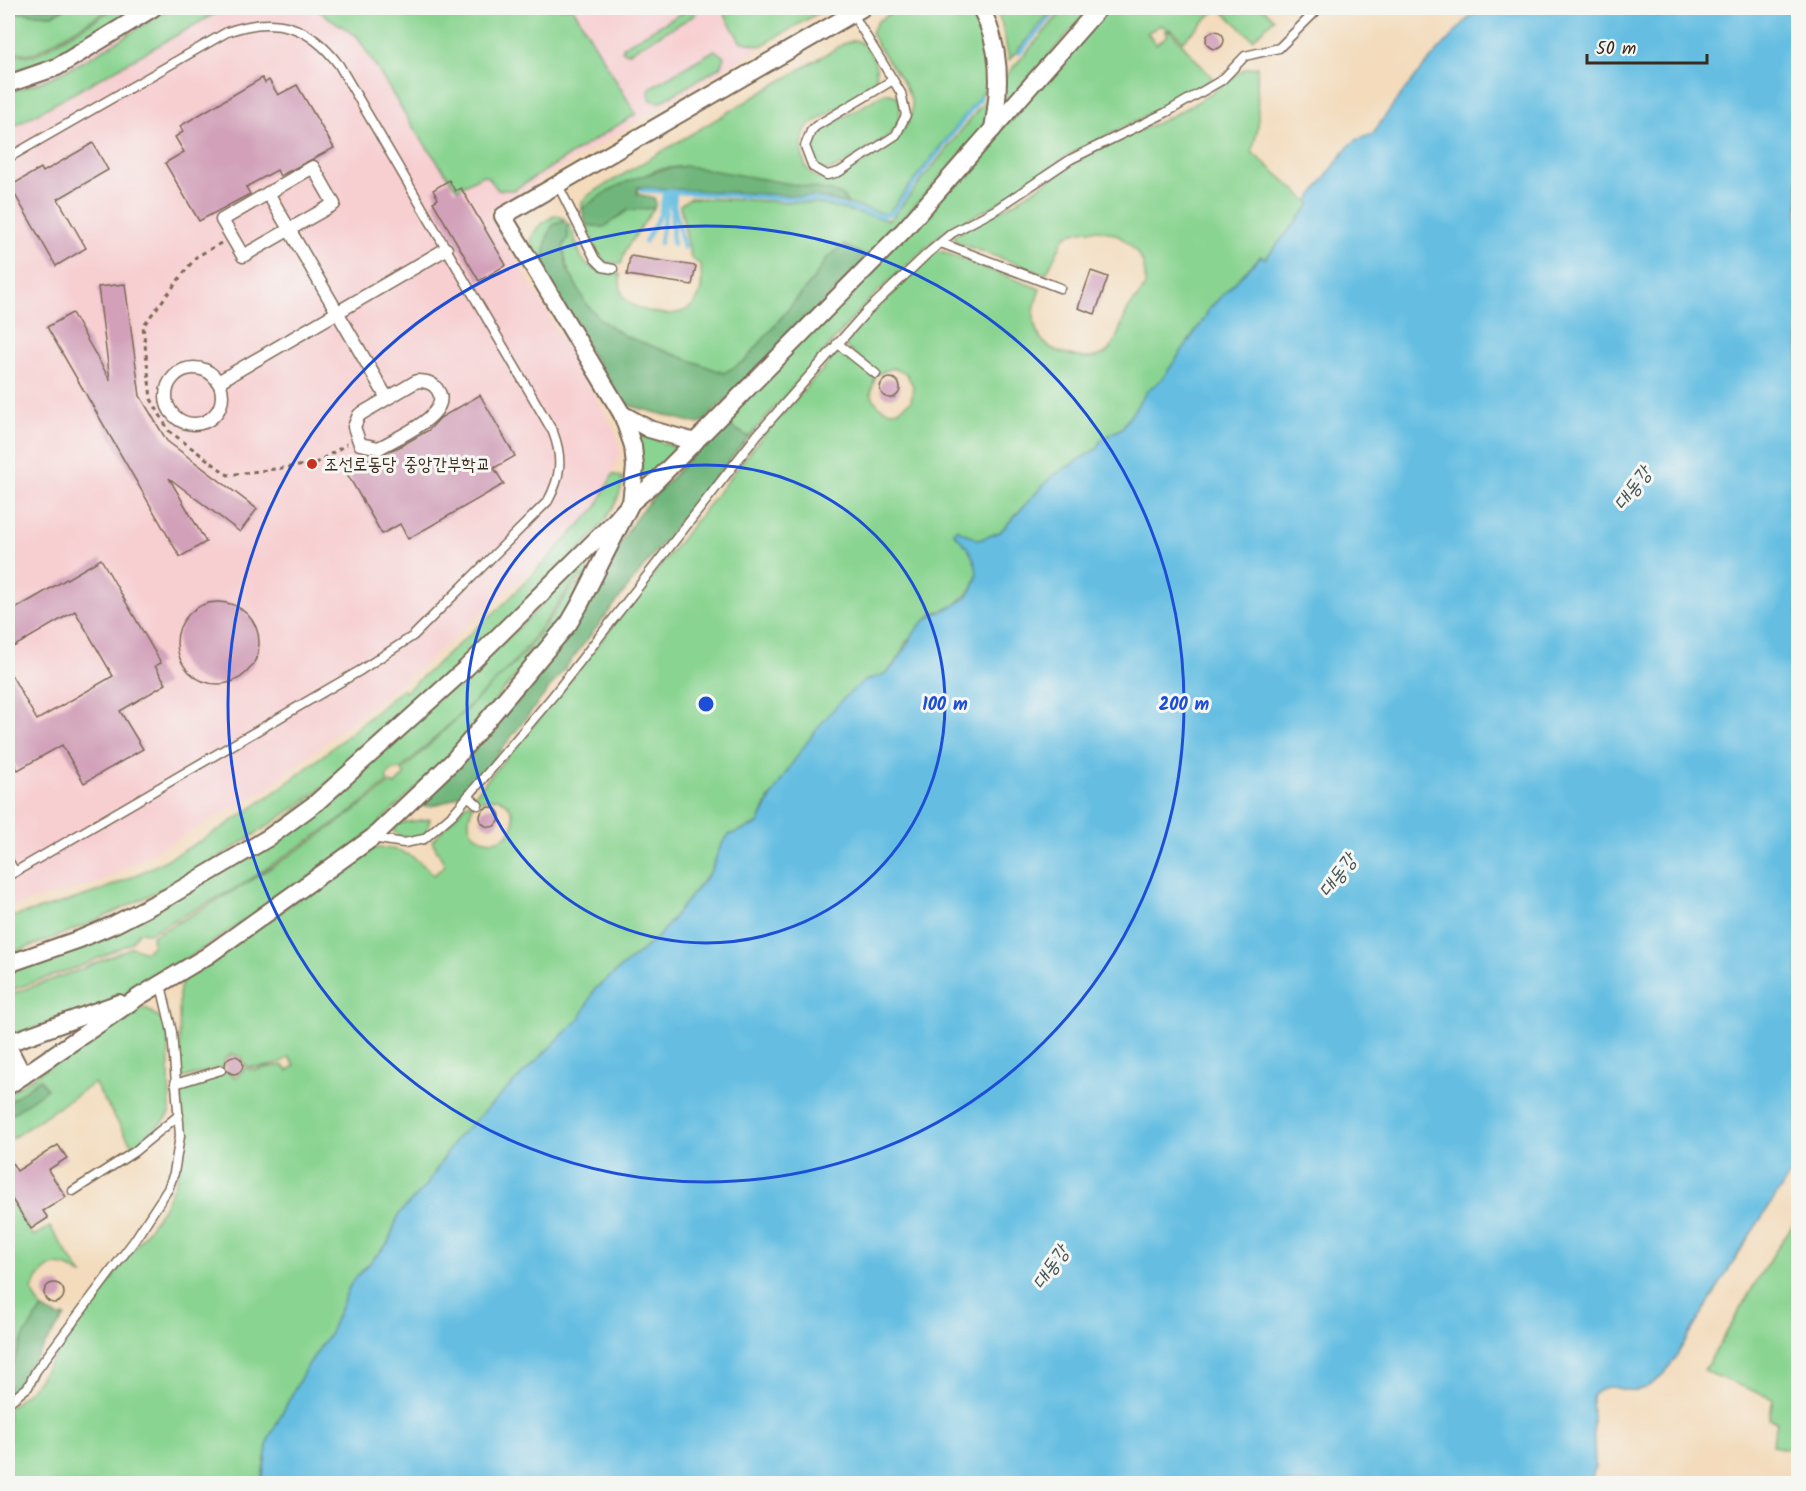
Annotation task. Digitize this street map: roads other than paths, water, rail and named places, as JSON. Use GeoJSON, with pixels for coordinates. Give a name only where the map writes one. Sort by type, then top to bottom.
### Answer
{"type":"FeatureCollection","features":[{"type":"Feature","properties":{"kind":"street"},"geometry":{"type":"LineString","coordinates":[[8,84],[57,67],[153,8]]}},
{"type":"Feature","properties":{"kind":"street"},"geometry":{"type":"LineString","coordinates":[[981,8],[990,26],[998,61],[999,92],[993,129]]}},
{"type":"Feature","properties":{"kind":"street"},"geometry":{"type":"LineString","coordinates":[[8,964],[80,939],[168,897],[268,838],[316,803],[464,670],[575,562],[904,230],[1099,8]]}},
{"type":"Feature","properties":{"kind":"street"},"geometry":{"type":"LineString","coordinates":[[8,1086],[140,996],[207,956],[372,838],[453,761],[550,647],[580,604],[631,503],[634,456],[622,414],[503,216],[857,10]]}},
{"type":"Feature","properties":{"kind":"street"},"geometry":{"type":"LineString","coordinates":[[313,167],[334,204],[289,230],[243,256],[222,220],[313,167]]}},
{"type":"Feature","properties":{"kind":"street"},"geometry":{"type":"LineString","coordinates":[[268,193],[387,398]]}},
{"type":"Feature","properties":{"kind":"street"},"geometry":{"type":"LineString","coordinates":[[218,382],[446,249]]}},
{"type":"Feature","properties":{"kind":"street"},"geometry":{"type":"LineString","coordinates":[[201,369],[210,373],[218,382],[222,396],[221,405],[210,419],[192,424],[165,413],[170,383],[183,370],[201,369]]}},
{"type":"Feature","properties":{"kind":"street"},"geometry":{"type":"LineString","coordinates":[[417,381],[423,381],[439,391],[441,403],[435,414],[379,448],[366,447],[356,439],[354,427],[359,415],[387,398],[417,381]]}},
{"type":"Feature","properties":{"kind":"street"},"geometry":{"type":"LineString","coordinates":[[622,414],[649,429],[695,442]]}},
{"type":"Feature","properties":{"kind":"street"},"geometry":{"type":"LineString","coordinates":[[23,1076],[8,1045],[140,996]]}},
{"type":"Feature","properties":{"kind":"lane"},"geometry":{"type":"LineString","coordinates":[[372,838],[404,843],[424,839],[453,814],[553,696],[758,434],[866,312],[941,243],[1071,159],[1167,112],[1222,80],[1245,56],[1279,48],[1319,8]]}},
{"type":"Feature","properties":{"kind":"lane"},"geometry":{"type":"LineString","coordinates":[[857,10],[901,93],[906,115],[896,135],[839,172],[826,175],[813,167],[808,160],[805,146],[811,131],[893,80]]}},
{"type":"Feature","properties":{"kind":"lane"},"geometry":{"type":"LineString","coordinates":[[8,158],[227,32],[266,23],[289,26],[310,35],[326,48],[339,66],[446,249],[556,440],[561,466],[558,483],[548,501],[413,636],[395,649],[11,874],[8,860]]}},
{"type":"Feature","properties":{"kind":"lane"},"geometry":{"type":"LineString","coordinates":[[558,184],[595,259],[603,267],[613,269]]}},
{"type":"Feature","properties":{"kind":"lane"},"geometry":{"type":"LineString","coordinates":[[941,243],[1060,288]]}},
{"type":"Feature","properties":{"kind":"lane"},"geometry":{"type":"LineString","coordinates":[[837,343],[876,375]]}},
{"type":"Feature","properties":{"kind":"lane"},"geometry":{"type":"LineString","coordinates":[[468,796],[478,805]]}},
{"type":"Feature","properties":{"kind":"lane"},"geometry":{"type":"LineString","coordinates":[[8,1403],[28,1387],[168,1189],[174,1173],[180,1136],[179,1115],[172,1032],[161,985]]}},
{"type":"Feature","properties":{"kind":"lane"},"geometry":{"type":"LineString","coordinates":[[175,1084],[221,1070]]}},
{"type":"Feature","properties":{"kind":"lane"},"geometry":{"type":"LineString","coordinates":[[73,1191],[134,1152],[179,1115]]}},
{"type":"Feature","properties":{"kind":"water","name":"대동강"},"geometry":{"type":"Polygon","coordinates":[[[1478,8],[1798,8],[1798,1163],[1748,1238],[1669,1368],[1655,1382],[1643,1389],[1609,1387],[1592,1396],[1595,1465],[1591,1483],[256,1483],[263,1476],[268,1440],[306,1368],[330,1333],[351,1283],[388,1243],[399,1214],[427,1185],[455,1140],[581,1017],[594,990],[657,938],[711,871],[721,845],[729,835],[758,824],[789,768],[818,727],[834,709],[863,682],[882,675],[890,669],[922,623],[968,595],[976,580],[976,565],[970,551],[954,533],[956,529],[979,540],[1000,532],[1051,477],[1098,448],[1101,440],[1122,428],[1147,391],[1163,378],[1205,318],[1208,310],[1261,256],[1265,259],[1311,204],[1308,201],[1348,147],[1356,140],[1373,134],[1409,84],[1478,8]]]}},
{"type":"Feature","properties":{"kind":"waterway"},"geometry":{"type":"LineString","coordinates":[[1019,53],[1059,8]]}},
{"type":"Feature","properties":{"kind":"waterway"},"geometry":{"type":"LineString","coordinates":[[641,190],[817,200],[881,216],[892,213],[981,97]]}},
{"type":"Feature","properties":{"kind":"waterway"},"geometry":{"type":"LineString","coordinates":[[645,242],[660,215],[665,191]]}},
{"type":"Feature","properties":{"kind":"waterway"},"geometry":{"type":"LineString","coordinates":[[660,243],[669,191]]}},
{"type":"Feature","properties":{"kind":"waterway"},"geometry":{"type":"LineString","coordinates":[[675,192],[674,205],[684,248]]}},
{"type":"Feature","properties":{"kind":"waterway"},"geometry":{"type":"LineString","coordinates":[[671,196],[673,244]]}},
{"type":"Feature","properties":{"kind":"place","name":"조선로동당 중앙간부학교"},"geometry":{"type":"Point","coordinates":[312,464]}}]}
